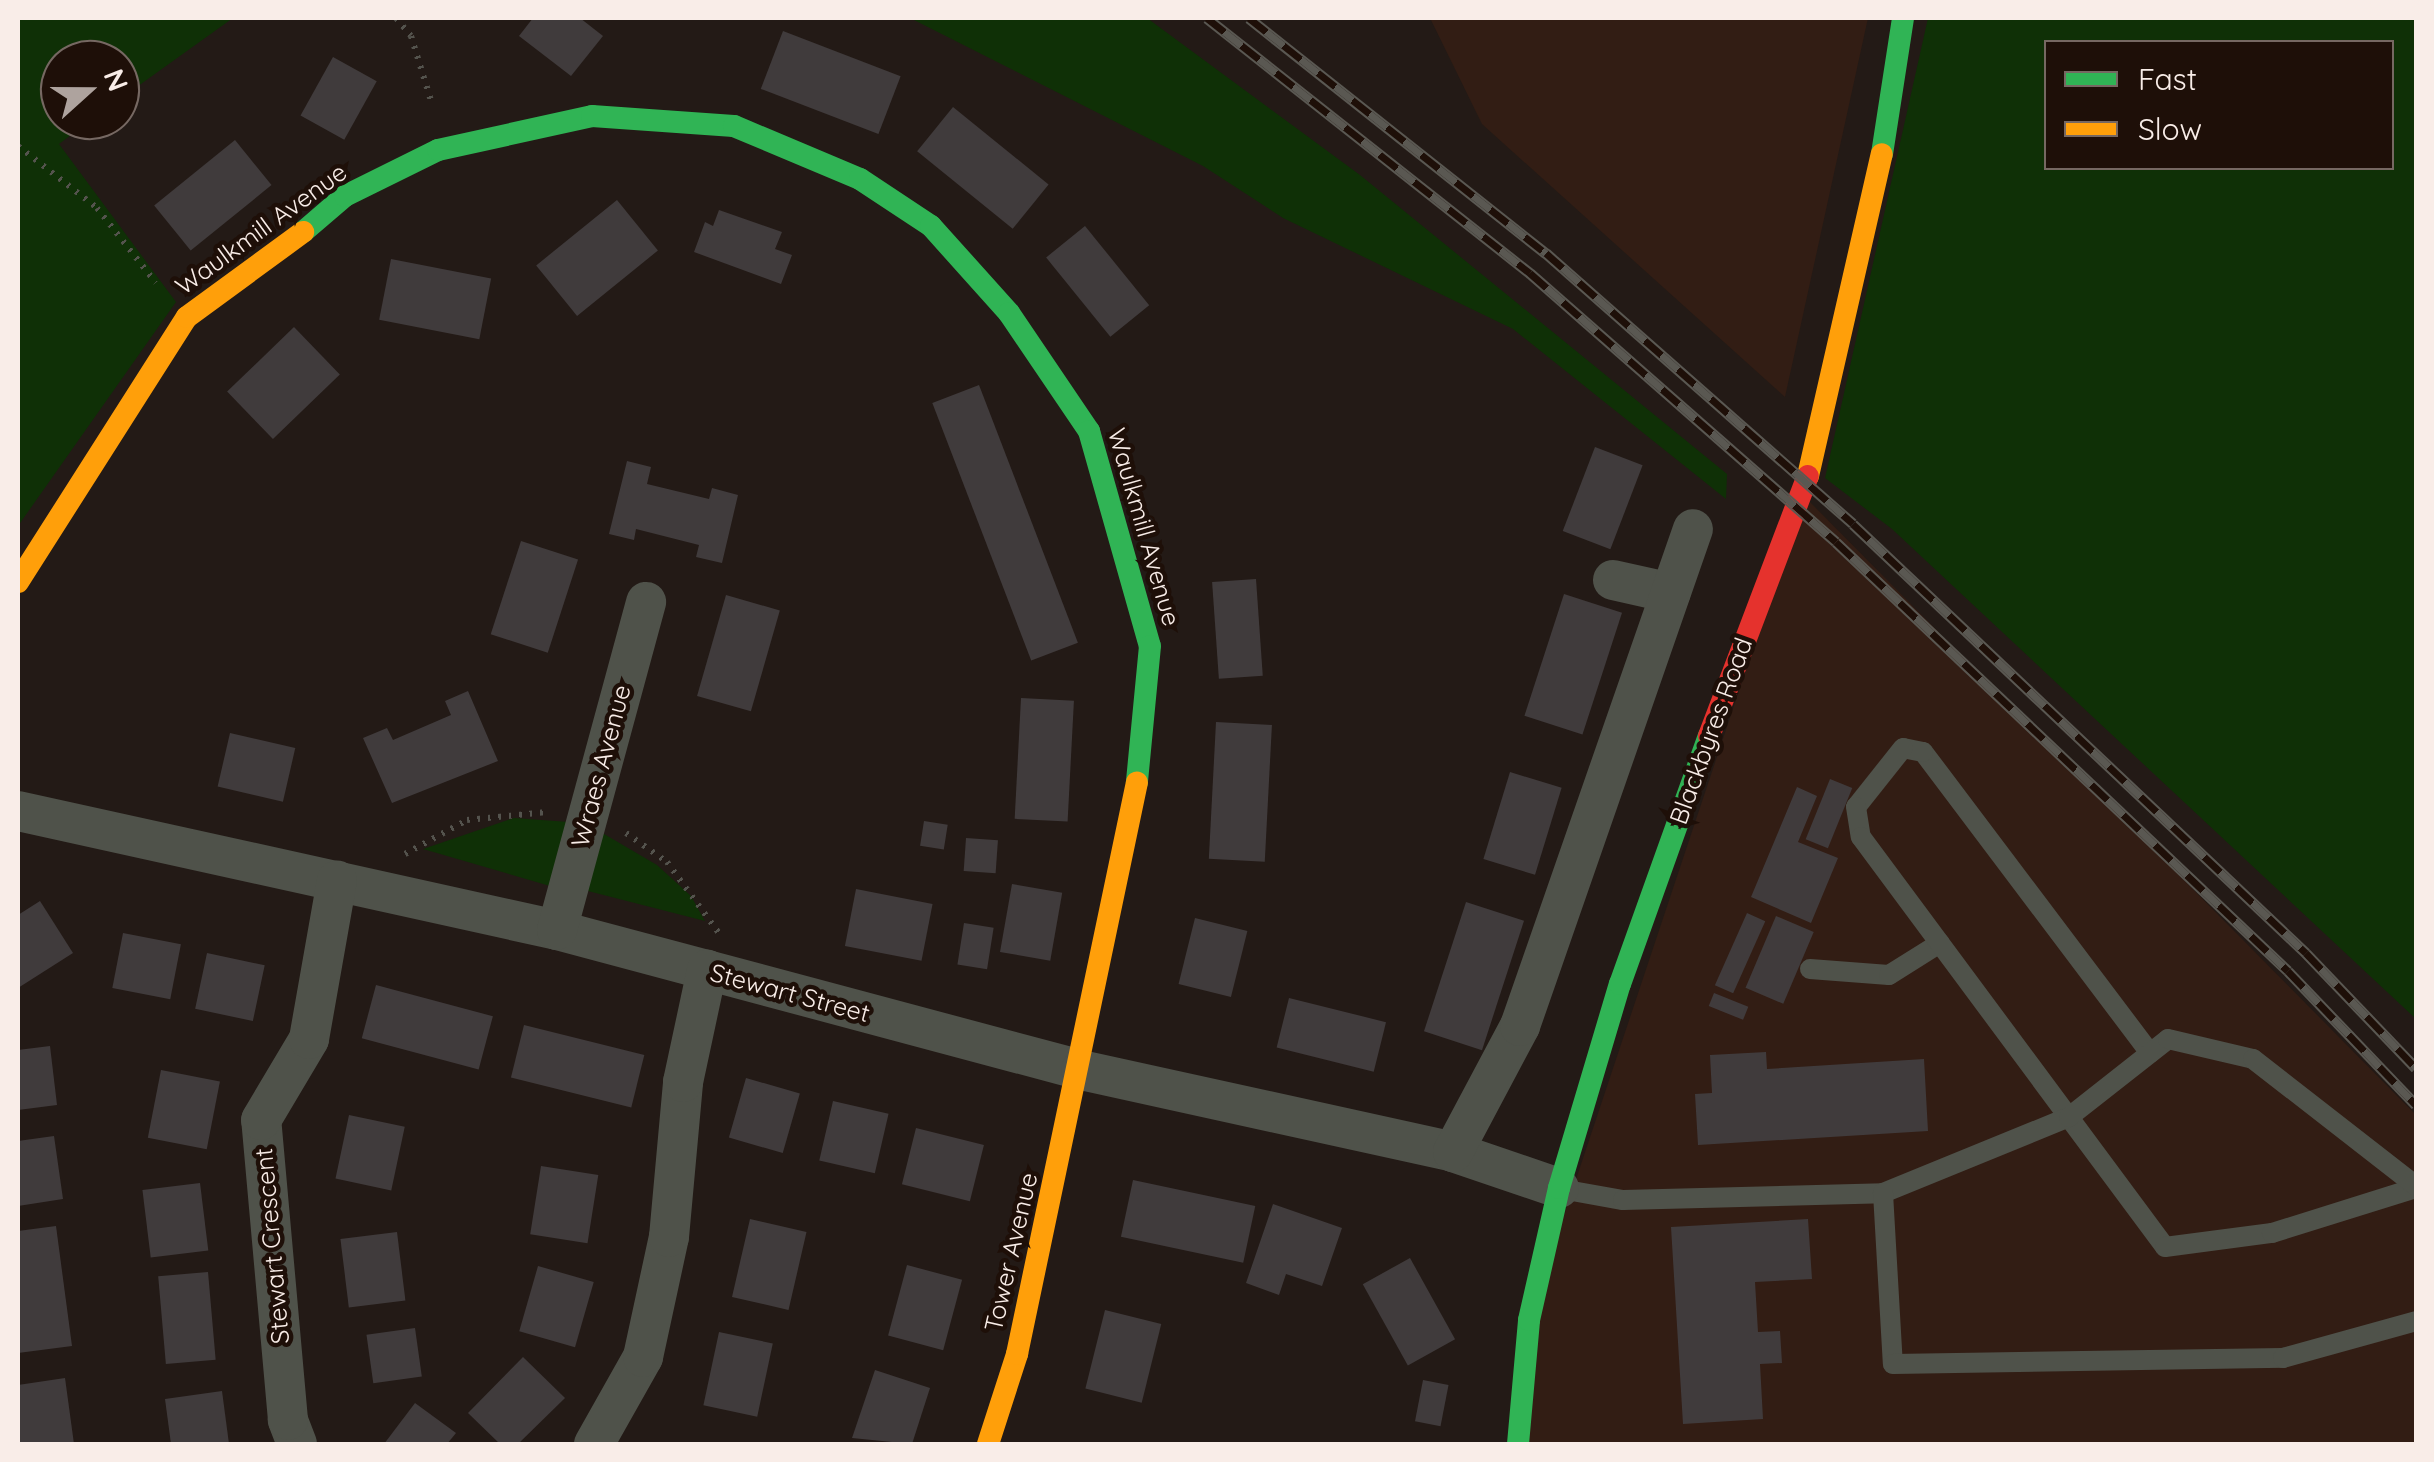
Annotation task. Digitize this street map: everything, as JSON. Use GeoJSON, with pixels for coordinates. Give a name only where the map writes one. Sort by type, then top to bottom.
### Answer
{"type":"FeatureCollection","features":[{"type":"Feature","properties":{"kind":"street","name":"Blackbyres Road"},"geometry":{"type":"LineString","coordinates":[[1518,1444],[1530,1320],[1559,1188],[1620,984],[1764,583],[1804,496],[1891,114],[1903,18]]}},
{"type":"Feature","properties":{"kind":"street","name":"Waulkmill Avenue"},"geometry":{"type":"LineString","coordinates":[[18,582],[187,316],[280,252],[345,196],[438,150],[592,116],[660,116],[734,126],[860,179],[931,226],[1009,313],[1089,430],[1150,646],[1136,795],[1080,1070]]}},
{"type":"Feature","properties":{"kind":"street"},"geometry":{"type":"LineString","coordinates":[[1453,1152],[1520,1026],[1693,529]]}},
{"type":"Feature","properties":{"kind":"street"},"geometry":{"type":"LineString","coordinates":[[1613,580],[1671,593]]}},
{"type":"Feature","properties":{"kind":"street","name":"Wraes Avenue"},"geometry":{"type":"LineString","coordinates":[[556,930],[646,602]]}},
{"type":"Feature","properties":{"kind":"street","name":"Stewart Street"},"geometry":{"type":"LineString","coordinates":[[18,812],[556,930],[1080,1070],[1453,1152],[1559,1188]]}},
{"type":"Feature","properties":{"kind":"street","name":"Stewart Crescent"},"geometry":{"type":"LineString","coordinates":[[297,1444],[288,1420],[261,1120],[309,1040],[336,880]]}},
{"type":"Feature","properties":{"kind":"street"},"geometry":{"type":"LineString","coordinates":[[594,1444],[643,1357],[669,1237],[683,1082],[707,970]]}},
{"type":"Feature","properties":{"kind":"street","name":"Tower Avenue"},"geometry":{"type":"LineString","coordinates":[[988,1444],[1017,1354],[1080,1070]]}},
{"type":"Feature","properties":{"kind":"lane"},"geometry":{"type":"LineString","coordinates":[[2150,1053],[1923,752],[1903,748],[1856,806],[1861,837],[2165,1246],[2272,1233],[2416,1187]]}},
{"type":"Feature","properties":{"kind":"lane"},"geometry":{"type":"LineString","coordinates":[[1810,969],[1888,976],[1940,943]]}},
{"type":"Feature","properties":{"kind":"lane"},"geometry":{"type":"LineString","coordinates":[[1559,1188],[1624,1200],[1883,1194],[2069,1116],[2168,1039],[2252,1059],[2416,1187]]}},
{"type":"Feature","properties":{"kind":"lane"},"geometry":{"type":"LineString","coordinates":[[1883,1194],[1894,1364],[2283,1358],[2416,1321]]}},
{"type":"Feature","properties":{"kind":"path"},"geometry":{"type":"LineString","coordinates":[[396,18],[411,36],[428,87],[438,150]]}},
{"type":"Feature","properties":{"kind":"path"},"geometry":{"type":"LineString","coordinates":[[18,146],[97,208],[187,316]]}},
{"type":"Feature","properties":{"kind":"shaded area"},"geometry":{"type":"Polygon","coordinates":[[[1430,18],[1868,18],[1785,397],[1482,124],[1430,18]]]}},
{"type":"Feature","properties":{"kind":"shaded area"},"geometry":{"type":"Polygon","coordinates":[[[1804,496],[2416,1115],[2416,1444],[1518,1444],[1529,1320],[1804,496]]]}},
{"type":"Feature","properties":{"kind":"green space"},"geometry":{"type":"Polygon","coordinates":[[[18,18],[233,18],[140,85],[140,40],[40,40],[40,140],[64,140],[59,144],[176,302],[18,526],[18,18]]]}},
{"type":"Feature","properties":{"kind":"green space"},"geometry":{"type":"Polygon","coordinates":[[[910,18],[1147,18],[1360,175],[1727,474],[1726,499],[1513,329],[1283,218],[1203,166],[910,18]]]}},
{"type":"Feature","properties":{"kind":"green space"},"geometry":{"type":"Polygon","coordinates":[[[1928,18],[2416,18],[2416,1019],[1892,529],[1825,478],[1928,18]]]}},
{"type":"Feature","properties":{"kind":"green space"},"geometry":{"type":"Polygon","coordinates":[[[514,818],[569,822],[550,886],[423,849],[514,818]]]}},
{"type":"Feature","properties":{"kind":"green space"},"geometry":{"type":"Polygon","coordinates":[[[599,831],[657,865],[691,896],[705,921],[584,890],[599,831]]]}},
{"type":"Feature","properties":{"kind":"building"},"geometry":{"type":"Polygon","coordinates":[[[533,18],[580,18],[603,36],[571,76],[519,36],[533,18]]]}},
{"type":"Feature","properties":{"kind":"building"},"geometry":{"type":"Polygon","coordinates":[[[783,31],[901,76],[878,134],[761,89],[783,31]]]}},
{"type":"Feature","properties":{"kind":"building"},"geometry":{"type":"Polygon","coordinates":[[[333,57],[377,81],[344,140],[301,116],[333,57]]]}},
{"type":"Feature","properties":{"kind":"building"},"geometry":{"type":"Polygon","coordinates":[[[953,107],[1049,184],[1013,229],[917,151],[953,107]]]}},
{"type":"Feature","properties":{"kind":"building"},"geometry":{"type":"Polygon","coordinates":[[[235,140],[272,185],[191,251],[154,205],[235,140]]]}},
{"type":"Feature","properties":{"kind":"building"},"geometry":{"type":"Polygon","coordinates":[[[617,200],[658,251],[577,316],[536,265],[617,200]]]}},
{"type":"Feature","properties":{"kind":"building"},"geometry":{"type":"Polygon","coordinates":[[[719,210],[782,232],[775,249],[792,255],[781,284],[694,252],[705,222],[713,226],[719,210]]]}},
{"type":"Feature","properties":{"kind":"building"},"geometry":{"type":"Polygon","coordinates":[[[1085,226],[1149,305],[1110,337],[1046,257],[1085,226]]]}},
{"type":"Feature","properties":{"kind":"building"},"geometry":{"type":"Polygon","coordinates":[[[391,259],[491,278],[479,339],[379,320],[391,259]]]}},
{"type":"Feature","properties":{"kind":"building"},"geometry":{"type":"Polygon","coordinates":[[[294,327],[340,374],[273,439],[227,392],[294,327]]]}},
{"type":"Feature","properties":{"kind":"building"},"geometry":{"type":"Polygon","coordinates":[[[979,385],[1078,643],[1031,661],[932,403],[979,385]]]}},
{"type":"Feature","properties":{"kind":"building"},"geometry":{"type":"Polygon","coordinates":[[[1595,447],[1643,465],[1610,549],[1563,531],[1595,447]]]}},
{"type":"Feature","properties":{"kind":"building"},"geometry":{"type":"Polygon","coordinates":[[[627,461],[651,467],[647,484],[709,499],[712,488],[738,495],[722,563],[696,557],[699,545],[636,529],[634,540],[609,534],[627,461]]]}},
{"type":"Feature","properties":{"kind":"building"},"geometry":{"type":"Polygon","coordinates":[[[521,541],[578,560],[548,653],[491,634],[521,541]]]}},
{"type":"Feature","properties":{"kind":"building"},"geometry":{"type":"Polygon","coordinates":[[[1256,579],[1263,676],[1219,679],[1212,582],[1256,579]]]}},
{"type":"Feature","properties":{"kind":"building"},"geometry":{"type":"Polygon","coordinates":[[[1564,594],[1622,613],[1582,735],[1524,716],[1564,594]]]}},
{"type":"Feature","properties":{"kind":"building"},"geometry":{"type":"Polygon","coordinates":[[[726,595],[780,610],[751,711],[697,696],[726,595]]]}},
{"type":"Feature","properties":{"kind":"building"},"geometry":{"type":"Polygon","coordinates":[[[468,691],[498,761],[392,803],[363,738],[387,728],[393,740],[451,715],[445,701],[468,691]]]}},
{"type":"Feature","properties":{"kind":"building"},"geometry":{"type":"Polygon","coordinates":[[[1021,698],[1074,701],[1068,822],[1015,819],[1021,698]]]}},
{"type":"Feature","properties":{"kind":"building"},"geometry":{"type":"Polygon","coordinates":[[[1216,722],[1272,725],[1265,862],[1209,859],[1216,722]]]}},
{"type":"Feature","properties":{"kind":"building"},"geometry":{"type":"Polygon","coordinates":[[[230,733],[295,748],[283,802],[218,787],[230,733]]]}},
{"type":"Feature","properties":{"kind":"building"},"geometry":{"type":"Polygon","coordinates":[[[1510,772],[1562,788],[1535,875],[1483,859],[1510,772]]]}},
{"type":"Feature","properties":{"kind":"building"},"geometry":{"type":"Polygon","coordinates":[[[1830,779],[1852,788],[1828,848],[1806,839],[1830,779]]]}},
{"type":"Feature","properties":{"kind":"building"},"geometry":{"type":"Polygon","coordinates":[[[1797,787],[1817,796],[1798,842],[1838,858],[1811,923],[1751,897],[1797,787]]]}},
{"type":"Feature","properties":{"kind":"building"},"geometry":{"type":"Polygon","coordinates":[[[924,821],[948,825],[944,849],[920,846],[924,821]]]}},
{"type":"Feature","properties":{"kind":"building"},"geometry":{"type":"Polygon","coordinates":[[[966,838],[998,840],[996,873],[964,871],[966,838]]]}},
{"type":"Feature","properties":{"kind":"building"},"geometry":{"type":"Polygon","coordinates":[[[1012,884],[1062,893],[1050,961],[1000,952],[1012,884]]]}},
{"type":"Feature","properties":{"kind":"building"},"geometry":{"type":"Polygon","coordinates":[[[856,889],[933,904],[921,961],[845,946],[856,889]]]}},
{"type":"Feature","properties":{"kind":"building"},"geometry":{"type":"Polygon","coordinates":[[[40,901],[73,953],[18,988],[18,915],[40,901]]]}},
{"type":"Feature","properties":{"kind":"building"},"geometry":{"type":"Polygon","coordinates":[[[1466,902],[1524,921],[1482,1050],[1424,1031],[1466,902]]]}},
{"type":"Feature","properties":{"kind":"building"},"geometry":{"type":"Polygon","coordinates":[[[1747,913],[1765,921],[1733,993],[1715,985],[1747,913]]]}},
{"type":"Feature","properties":{"kind":"building"},"geometry":{"type":"Polygon","coordinates":[[[1776,916],[1814,932],[1783,1004],[1746,988],[1776,916]]]}},
{"type":"Feature","properties":{"kind":"building"},"geometry":{"type":"Polygon","coordinates":[[[1195,918],[1247,931],[1231,997],[1179,984],[1195,918]]]}},
{"type":"Feature","properties":{"kind":"building"},"geometry":{"type":"Polygon","coordinates":[[[964,923],[994,928],[987,969],[957,964],[964,923]]]}},
{"type":"Feature","properties":{"kind":"building"},"geometry":{"type":"Polygon","coordinates":[[[123,933],[181,944],[170,999],[112,988],[123,933]]]}},
{"type":"Feature","properties":{"kind":"building"},"geometry":{"type":"Polygon","coordinates":[[[207,953],[265,965],[253,1021],[195,1009],[207,953]]]}},
{"type":"Feature","properties":{"kind":"building"},"geometry":{"type":"Polygon","coordinates":[[[376,985],[493,1016],[479,1069],[362,1038],[376,985]]]}},
{"type":"Feature","properties":{"kind":"building"},"geometry":{"type":"Polygon","coordinates":[[[1714,993],[1748,1007],[1743,1020],[1709,1006],[1714,993]]]}},
{"type":"Feature","properties":{"kind":"building"},"geometry":{"type":"Polygon","coordinates":[[[1289,998],[1386,1022],[1374,1072],[1277,1047],[1289,998]]]}},
{"type":"Feature","properties":{"kind":"building"},"geometry":{"type":"Polygon","coordinates":[[[524,1025],[644,1055],[631,1107],[511,1077],[524,1025]]]}},
{"type":"Feature","properties":{"kind":"building"},"geometry":{"type":"Polygon","coordinates":[[[50,1046],[57,1105],[18,1110],[18,1050],[50,1046]]]}},
{"type":"Feature","properties":{"kind":"building"},"geometry":{"type":"Polygon","coordinates":[[[1766,1052],[1767,1069],[1924,1059],[1928,1131],[1698,1145],[1695,1094],[1712,1093],[1710,1055],[1766,1052]]]}},
{"type":"Feature","properties":{"kind":"building"},"geometry":{"type":"Polygon","coordinates":[[[161,1070],[220,1081],[207,1149],[148,1138],[161,1070]]]}},
{"type":"Feature","properties":{"kind":"building"},"geometry":{"type":"Polygon","coordinates":[[[746,1078],[800,1093],[783,1153],[729,1138],[746,1078]]]}},
{"type":"Feature","properties":{"kind":"building"},"geometry":{"type":"Polygon","coordinates":[[[833,1101],[889,1114],[875,1173],[819,1160],[833,1101]]]}},
{"type":"Feature","properties":{"kind":"building"},"geometry":{"type":"Polygon","coordinates":[[[349,1115],[405,1127],[391,1190],[335,1179],[349,1115]]]}},
{"type":"Feature","properties":{"kind":"building"},"geometry":{"type":"Polygon","coordinates":[[[916,1128],[984,1145],[970,1201],[902,1184],[916,1128]]]}},
{"type":"Feature","properties":{"kind":"building"},"geometry":{"type":"Polygon","coordinates":[[[54,1136],[63,1199],[18,1206],[18,1141],[54,1136]]]}},
{"type":"Feature","properties":{"kind":"building"},"geometry":{"type":"Polygon","coordinates":[[[541,1166],[598,1175],[587,1243],[530,1234],[541,1166]]]}},
{"type":"Feature","properties":{"kind":"building"},"geometry":{"type":"Polygon","coordinates":[[[1133,1180],[1255,1206],[1243,1263],[1121,1237],[1133,1180]]]}},
{"type":"Feature","properties":{"kind":"building"},"geometry":{"type":"Polygon","coordinates":[[[200,1183],[208,1250],[151,1258],[142,1190],[200,1183]]]}},
{"type":"Feature","properties":{"kind":"building"},"geometry":{"type":"Polygon","coordinates":[[[1273,1204],[1342,1228],[1322,1286],[1286,1274],[1279,1295],[1246,1283],[1273,1204]]]}},
{"type":"Feature","properties":{"kind":"building"},"geometry":{"type":"Polygon","coordinates":[[[750,1219],[807,1232],[789,1310],[732,1297],[750,1219]]]}},
{"type":"Feature","properties":{"kind":"building"},"geometry":{"type":"Polygon","coordinates":[[[1808,1219],[1812,1279],[1755,1282],[1758,1332],[1780,1331],[1782,1363],[1760,1364],[1763,1419],[1683,1424],[1671,1227],[1808,1219]]]}},
{"type":"Feature","properties":{"kind":"building"},"geometry":{"type":"Polygon","coordinates":[[[56,1226],[72,1346],[18,1353],[18,1231],[56,1226]]]}},
{"type":"Feature","properties":{"kind":"building"},"geometry":{"type":"Polygon","coordinates":[[[397,1232],[405,1300],[349,1307],[340,1239],[397,1232]]]}},
{"type":"Feature","properties":{"kind":"building"},"geometry":{"type":"Polygon","coordinates":[[[1410,1258],[1455,1339],[1408,1366],[1363,1284],[1410,1258]]]}},
{"type":"Feature","properties":{"kind":"building"},"geometry":{"type":"Polygon","coordinates":[[[907,1265],[962,1280],[943,1350],[888,1336],[907,1265]]]}},
{"type":"Feature","properties":{"kind":"building"},"geometry":{"type":"Polygon","coordinates":[[[538,1266],[594,1282],[575,1347],[519,1331],[538,1266]]]}},
{"type":"Feature","properties":{"kind":"building"},"geometry":{"type":"Polygon","coordinates":[[[208,1272],[216,1360],[166,1364],[158,1276],[208,1272]]]}},
{"type":"Feature","properties":{"kind":"building"},"geometry":{"type":"Polygon","coordinates":[[[1105,1310],[1161,1324],[1142,1403],[1085,1389],[1105,1310]]]}},
{"type":"Feature","properties":{"kind":"building"},"geometry":{"type":"Polygon","coordinates":[[[415,1328],[422,1377],[373,1383],[366,1335],[415,1328]]]}},
{"type":"Feature","properties":{"kind":"building"},"geometry":{"type":"Polygon","coordinates":[[[719,1332],[773,1343],[757,1417],[703,1405],[719,1332]]]}},
{"type":"Feature","properties":{"kind":"building"},"geometry":{"type":"Polygon","coordinates":[[[523,1357],[565,1398],[518,1444],[500,1444],[468,1413],[523,1357]]]}},
{"type":"Feature","properties":{"kind":"building"},"geometry":{"type":"Polygon","coordinates":[[[875,1370],[930,1388],[912,1444],[852,1438],[875,1370]]]}},
{"type":"Feature","properties":{"kind":"building"},"geometry":{"type":"Polygon","coordinates":[[[65,1378],[74,1444],[18,1444],[18,1385],[65,1378]]]}},
{"type":"Feature","properties":{"kind":"building"},"geometry":{"type":"Polygon","coordinates":[[[1423,1380],[1449,1385],[1441,1426],[1415,1421],[1423,1380]]]}},
{"type":"Feature","properties":{"kind":"building"},"geometry":{"type":"Polygon","coordinates":[[[222,1391],[229,1444],[171,1444],[165,1399],[222,1391]]]}},
{"type":"Feature","properties":{"kind":"building"},"geometry":{"type":"Polygon","coordinates":[[[415,1403],[456,1433],[447,1444],[384,1444],[415,1403]]]}},
{"type":"Feature","properties":{"kind":"railway"},"geometry":{"type":"LineString","coordinates":[[1207,18],[1530,273],[1836,542],[2288,971],[2416,1105]]}},
{"type":"Feature","properties":{"kind":"railway"},"geometry":{"type":"LineString","coordinates":[[1249,18],[1546,253],[1853,524],[2306,953],[2416,1068]]}},
{"type":"Feature","properties":{"kind":"traffic: fast"},"geometry":{"type":"LineString","coordinates":[[1882,154],[1903,18]]}},
{"type":"Feature","properties":{"kind":"traffic: fast"},"geometry":{"type":"LineString","coordinates":[[303,232],[345,196],[438,150],[592,116],[734,126],[860,179],[931,226],[1009,313],[1089,431],[1150,646],[1137,782]]}},
{"type":"Feature","properties":{"kind":"traffic: fast"},"geometry":{"type":"LineString","coordinates":[[1518,1444],[1529,1320],[1559,1188],[1620,984],[1709,736]]}},
{"type":"Feature","properties":{"kind":"traffic: slow"},"geometry":{"type":"LineString","coordinates":[[1808,476],[1882,154]]}},
{"type":"Feature","properties":{"kind":"traffic: slow"},"geometry":{"type":"LineString","coordinates":[[18,582],[187,317],[303,232]]}},
{"type":"Feature","properties":{"kind":"traffic: slow"},"geometry":{"type":"LineString","coordinates":[[988,1444],[1017,1354],[1137,782]]}},
{"type":"Feature","properties":{"kind":"traffic: jam"},"geometry":{"type":"LineString","coordinates":[[1709,736],[1808,476]]}}]}
